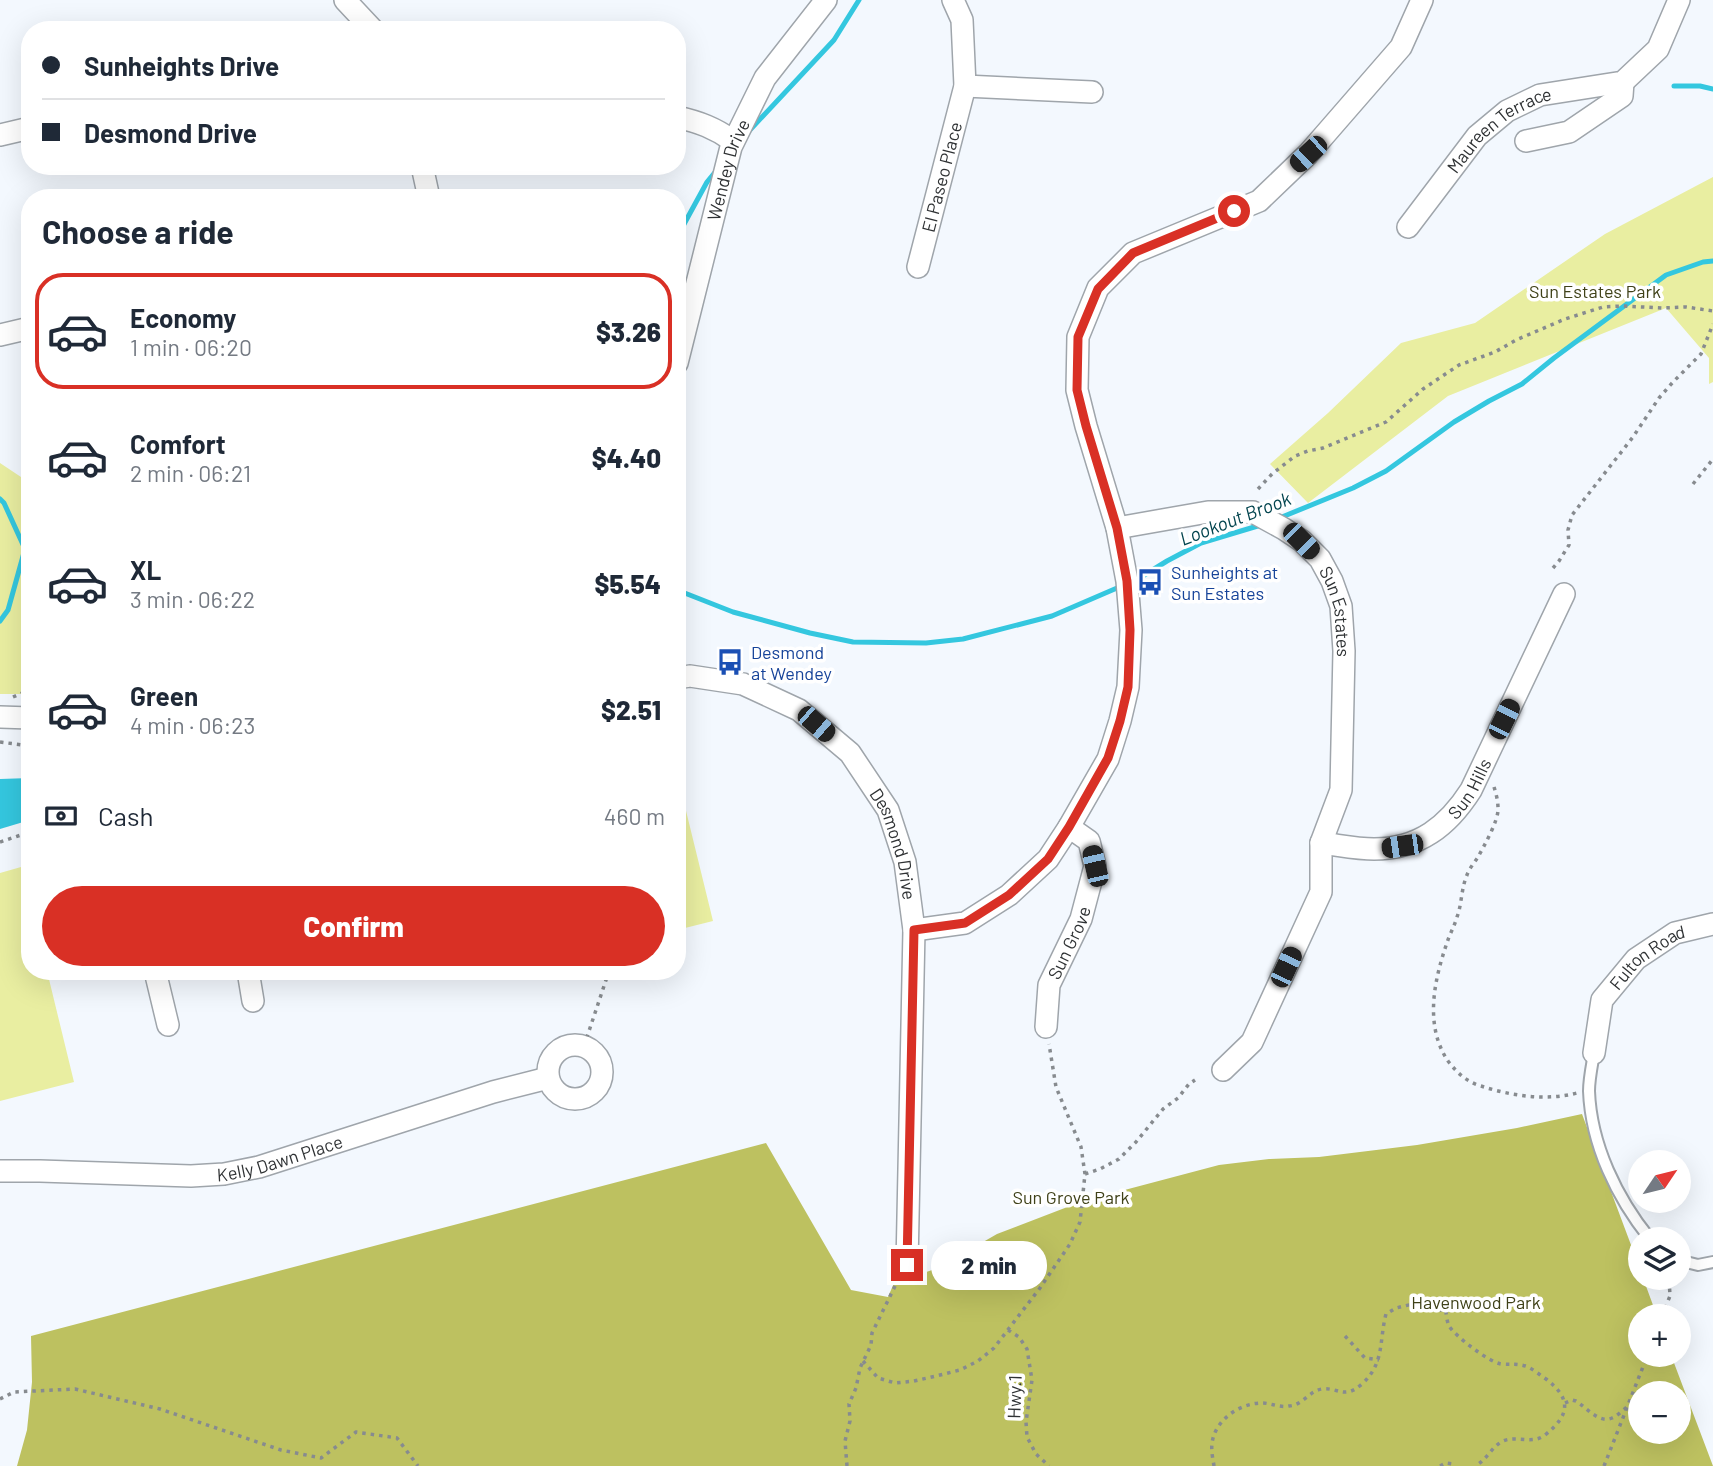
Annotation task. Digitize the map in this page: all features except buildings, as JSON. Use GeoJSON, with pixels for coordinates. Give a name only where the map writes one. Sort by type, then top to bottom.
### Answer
{"type":"FeatureCollection","features":[{"type":"Feature","properties":{"kind":"street"},"geometry":{"type":"LineString","coordinates":[[345,0],[359,21]]}},
{"type":"Feature","properties":{"kind":"street","name":"Wendey Drive"},"geometry":{"type":"LineString","coordinates":[[686,327],[733,141],[765,78],[826,0]]}},
{"type":"Feature","properties":{"kind":"street","name":"El Paseo Place"},"geometry":{"type":"LineString","coordinates":[[918,267],[965,86],[962,20],[953,0]]}},
{"type":"Feature","properties":{"kind":"street"},"geometry":{"type":"LineString","coordinates":[[914,930],[965,923],[1009,895],[1048,859],[1108,758],[1120,721],[1128,687],[1130,630],[1127,581],[1117,528],[1077,390],[1078,337],[1098,289],[1133,253],[1259,201],[1308,154],[1401,47],[1422,0]]}},
{"type":"Feature","properties":{"kind":"street","name":"Maureen Terrace"},"geometry":{"type":"LineString","coordinates":[[1408,228],[1477,136],[1507,111],[1540,94],[1623,82],[1658,50],[1679,0]]}},
{"type":"Feature","properties":{"kind":"street","name":"Maureen Terrace"},"geometry":{"type":"LineString","coordinates":[[1526,141],[1569,132],[1622,96],[1623,82]]}},
{"type":"Feature","properties":{"kind":"street"},"geometry":{"type":"LineString","coordinates":[[965,86],[1092,92]]}},
{"type":"Feature","properties":{"kind":"street"},"geometry":{"type":"LineString","coordinates":[[686,119],[719,131],[733,141]]}},
{"type":"Feature","properties":{"kind":"street"},"geometry":{"type":"LineString","coordinates":[[0,135],[21,130]]}},
{"type":"Feature","properties":{"kind":"street"},"geometry":{"type":"LineString","coordinates":[[0,335],[21,330]]}},
{"type":"Feature","properties":{"kind":"street","name":"Sun Estates"},"geometry":{"type":"LineString","coordinates":[[1117,528],[1208,512],[1253,512],[1284,529],[1320,559],[1341,606],[1343,651],[1341,790],[1321,843]]}},
{"type":"Feature","properties":{"kind":"street","name":"Sun Hills"},"geometry":{"type":"LineString","coordinates":[[1321,843],[1375,849],[1402,846],[1432,833],[1460,808],[1564,594]]}},
{"type":"Feature","properties":{"kind":"street","name":"Desmond Drive"},"geometry":{"type":"LineString","coordinates":[[686,677],[743,684],[799,710],[850,753],[888,810],[905,862],[914,930],[907,1265]]}},
{"type":"Feature","properties":{"kind":"street"},"geometry":{"type":"LineString","coordinates":[[0,717],[21,718]]}},
{"type":"Feature","properties":{"kind":"street","name":"Sun Grove"},"geometry":{"type":"LineString","coordinates":[[1046,1027],[1049,985],[1081,919],[1095,866],[1089,841],[1069,827]]}},
{"type":"Feature","properties":{"kind":"street"},"geometry":{"type":"LineString","coordinates":[[1223,1070],[1252,1042],[1321,892],[1321,843]]}},
{"type":"Feature","properties":{"kind":"street","name":"Fulton Road"},"geometry":{"type":"LineString","coordinates":[[1594,1053],[1602,1000],[1636,959],[1675,933],[1713,924]]}},
{"type":"Feature","properties":{"kind":"street"},"geometry":{"type":"LineString","coordinates":[[157,980],[168,1025]]}},
{"type":"Feature","properties":{"kind":"street"},"geometry":{"type":"LineString","coordinates":[[250,980],[253,1001]]}},
{"type":"Feature","properties":{"kind":"street"},"geometry":{"type":"LineString","coordinates":[[584,1046],[594,1052],[601,1062],[603,1073],[600,1084],[593,1093],[583,1099],[572,1100],[561,1096],[552,1088],[548,1078],[548,1066],[553,1056],[562,1048],[584,1046]]}},
{"type":"Feature","properties":{"kind":"street","name":"Kelly Dawn Place"},"geometry":{"type":"LineString","coordinates":[[0,1171],[191,1176],[224,1174],[258,1167],[493,1092],[548,1078]]}},
{"type":"Feature","properties":{"kind":"lane"},"geometry":{"type":"LineString","coordinates":[[1594,1053],[1589,1089],[1595,1132],[1609,1172],[1642,1227]]}},
{"type":"Feature","properties":{"kind":"lane"},"geometry":{"type":"LineString","coordinates":[[1691,1263],[1698,1265],[1713,1262]]}},
{"type":"Feature","properties":{"kind":"path"},"geometry":{"type":"LineString","coordinates":[[1258,489],[1295,456],[1331,445],[1386,422],[1423,389],[1459,365],[1495,352],[1565,319],[1602,307],[1686,307],[1713,311]]}},
{"type":"Feature","properties":{"kind":"path"},"geometry":{"type":"LineString","coordinates":[[1553,568],[1569,545],[1568,530],[1572,515],[1633,437],[1659,398],[1701,354],[1713,324]]}},
{"type":"Feature","properties":{"kind":"path"},"geometry":{"type":"LineString","coordinates":[[1693,484],[1713,459]]}},
{"type":"Feature","properties":{"kind":"path"},"geometry":{"type":"LineString","coordinates":[[14,697],[21,694]]}},
{"type":"Feature","properties":{"kind":"path"},"geometry":{"type":"LineString","coordinates":[[0,742],[21,745]]}},
{"type":"Feature","properties":{"kind":"path"},"geometry":{"type":"LineString","coordinates":[[1490,780],[1495,788],[1499,811],[1488,838],[1467,874],[1458,915],[1433,992],[1437,1040],[1456,1071],[1473,1083],[1492,1090],[1559,1097],[1589,1089]]}},
{"type":"Feature","properties":{"kind":"path"},"geometry":{"type":"LineString","coordinates":[[0,842],[21,834]]}},
{"type":"Feature","properties":{"kind":"path"},"geometry":{"type":"LineString","coordinates":[[584,1046],[606,980]]}},
{"type":"Feature","properties":{"kind":"path"},"geometry":{"type":"LineString","coordinates":[[863,1361],[878,1378],[895,1383],[960,1370],[978,1361],[994,1348],[1070,1244],[1080,1222],[1085,1174],[1081,1147],[1056,1087],[1046,1027]]}},
{"type":"Feature","properties":{"kind":"path"},"geometry":{"type":"LineString","coordinates":[[1085,1174],[1119,1159],[1163,1109],[1195,1080]]}},
{"type":"Feature","properties":{"kind":"path"},"geometry":{"type":"LineString","coordinates":[[847,1466],[845,1441],[850,1421],[849,1404],[860,1368],[871,1345],[872,1333],[907,1265]]}},
{"type":"Feature","properties":{"kind":"path"},"geometry":{"type":"LineString","coordinates":[[1214,1466],[1212,1443],[1223,1419],[1234,1411],[1261,1403],[1287,1407],[1324,1388],[1347,1393],[1365,1382],[1379,1360],[1386,1314],[1396,1308],[1413,1304],[1429,1310],[1446,1310],[1449,1326],[1474,1349],[1499,1364],[1518,1363],[1531,1368],[1556,1387],[1563,1396],[1563,1414],[1543,1436],[1531,1441],[1512,1438],[1502,1442],[1475,1466]]}},
{"type":"Feature","properties":{"kind":"path","name":"Hwy.1"},"geometry":{"type":"LineString","coordinates":[[1008,1330],[1019,1337],[1027,1349],[1032,1380],[1027,1437],[1035,1454],[1049,1466]]}},
{"type":"Feature","properties":{"kind":"path"},"geometry":{"type":"LineString","coordinates":[[1345,1336],[1365,1358],[1379,1360]]}},
{"type":"Feature","properties":{"kind":"path"},"geometry":{"type":"LineString","coordinates":[[0,1399],[14,1392],[75,1389],[160,1409],[281,1450],[321,1458],[356,1432],[397,1438],[418,1466]]}},
{"type":"Feature","properties":{"kind":"path"},"geometry":{"type":"LineString","coordinates":[[1565,1402],[1576,1401],[1600,1418],[1606,1419],[1613,1418],[1628,1406]]}},
{"type":"Feature","properties":{"kind":"path"},"geometry":{"type":"LineString","coordinates":[[1604,1466],[1628,1406]]}},
{"type":"Feature","properties":{"kind":"path"},"geometry":{"type":"LineString","coordinates":[[1440,1466],[1446,1462],[1455,1466]]}},
{"type":"Feature","properties":{"kind":"green space","name":"Sun Estates Park"},"geometry":{"type":"Polygon","coordinates":[[[1713,177],[1713,382],[1709,384],[1709,358],[1666,308],[1448,396],[1308,503],[1270,464],[1401,343],[1475,323],[1605,234],[1713,177]]]}},
{"type":"Feature","properties":{"kind":"green space"},"geometry":{"type":"Polygon","coordinates":[[[0,463],[21,477],[21,694],[0,694],[0,463]]]}},
{"type":"Feature","properties":{"kind":"green space"},"geometry":{"type":"Polygon","coordinates":[[[686,811],[713,921],[686,928],[686,811]]]}},
{"type":"Feature","properties":{"kind":"green space"},"geometry":{"type":"Polygon","coordinates":[[[21,867],[21,980],[49,980],[74,1082],[0,1101],[0,873],[21,867]]]}},
{"type":"Feature","properties":{"kind":"green space","name":"Havenwood Park"},"geometry":{"type":"Polygon","coordinates":[[[1582,1114],[1628,1237],[1628,1290],[1647,1290],[1653,1304],[1628,1304],[1628,1367],[1676,1367],[1681,1381],[1628,1381],[1628,1444],[1691,1444],[1691,1408],[1713,1466],[17,1466],[27,1430],[32,1382],[31,1336],[766,1143],[851,1290],[888,1297],[894,1283],[938,1268],[997,1234],[1083,1201],[1219,1165],[1417,1145],[1582,1114]]]}},
{"type":"Feature","properties":{"kind":"water"},"geometry":{"type":"Polygon","coordinates":[[[21,778],[21,823],[0,829],[0,779],[21,778]]]}},
{"type":"Feature","properties":{"kind":"waterway"},"geometry":{"type":"LineString","coordinates":[[749,131],[834,40],[859,0]]}},
{"type":"Feature","properties":{"kind":"waterway"},"geometry":{"type":"LineString","coordinates":[[1674,86],[1713,89]]}},
{"type":"Feature","properties":{"kind":"waterway"},"geometry":{"type":"LineString","coordinates":[[686,220],[716,171]]}},
{"type":"Feature","properties":{"kind":"waterway","name":"Lookout Brook"},"geometry":{"type":"LineString","coordinates":[[1277,519],[1353,488],[1386,471],[1454,422],[1522,384],[1666,275],[1713,261]]}},
{"type":"Feature","properties":{"kind":"waterway"},"geometry":{"type":"LineString","coordinates":[[0,499],[21,540]]}},
{"type":"Feature","properties":{"kind":"waterway","name":"Lookout Brook"},"geometry":{"type":"LineString","coordinates":[[1133,582],[1201,543],[1261,525]]}},
{"type":"Feature","properties":{"kind":"waterway"},"geometry":{"type":"LineString","coordinates":[[0,621],[8,610],[21,563]]}},
{"type":"Feature","properties":{"kind":"waterway","name":"Lookout Brook"},"geometry":{"type":"LineString","coordinates":[[686,594],[733,612],[853,642],[926,643],[963,639],[1052,616],[1124,585]]}},
{"type":"Feature","properties":{"kind":"place","name":"Sunheights at Sun Estates"},"geometry":{"type":"Point","coordinates":[1150,582]}},
{"type":"Feature","properties":{"kind":"place","name":"Desmond at Wendey"},"geometry":{"type":"Point","coordinates":[730,662]}},
{"type":"Feature","properties":{"kind":"route"},"geometry":{"type":"LineString","coordinates":[[907,1265],[914,930],[965,923],[1009,895],[1048,859],[1108,758],[1128,687],[1130,630],[1127,581],[1117,528],[1077,390],[1078,337],[1098,289],[1133,253],[1234,211]]}},
{"type":"Feature","properties":{"kind":"park label","name":"Sun Grove Park"},"geometry":{"type":"Point","coordinates":[1071,1197]}}]}
